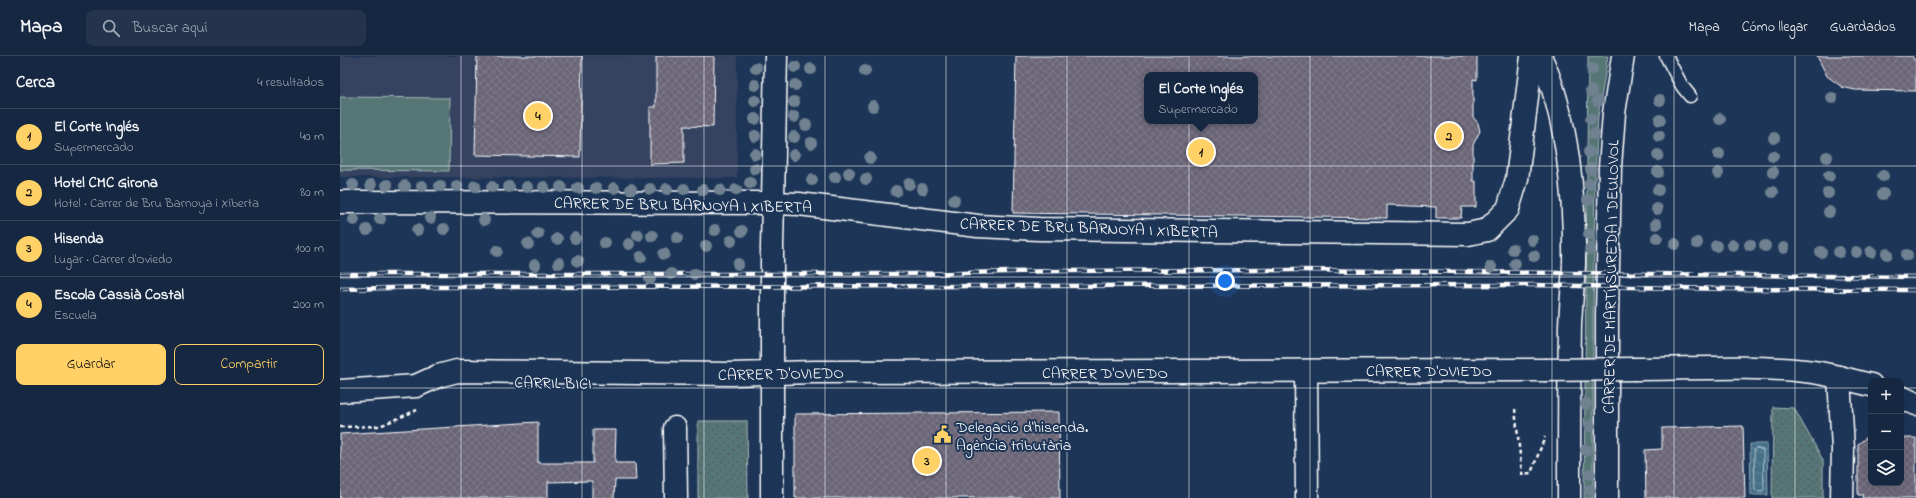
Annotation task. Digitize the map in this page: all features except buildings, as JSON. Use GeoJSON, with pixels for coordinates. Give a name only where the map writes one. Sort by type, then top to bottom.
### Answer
{"type":"FeatureCollection","features":[{"type":"Feature","properties":{"kind":"street"},"geometry":{"type":"LineString","coordinates":[[772,498],[772,247],[775,203],[776,56]]}},
{"type":"Feature","properties":{"kind":"street","name":"CARRER DE BRU BARNOYA I XIBERTA"},"geometry":{"type":"LineString","coordinates":[[340,202],[775,203],[799,204],[993,227],[1468,234],[1487,230],[1508,209],[1517,179],[1532,56]]}},
{"type":"Feature","properties":{"kind":"street"},"geometry":{"type":"LineString","coordinates":[[1540,56],[1550,77],[1562,125],[1568,164],[1572,218],[1574,263],[1570,325],[1569,498]]}},
{"type":"Feature","properties":{"kind":"street","name":"CARRER DE MARTÍ SUREDA I DEULOVOL"},"geometry":{"type":"LineString","coordinates":[[1607,498],[1607,316],[1610,167],[1614,113],[1623,56]]}},
{"type":"Feature","properties":{"kind":"street","name":"CARRER D'OVIEDO"},"geometry":{"type":"LineString","coordinates":[[340,391],[416,386],[438,376],[457,371],[731,374],[1778,368],[1839,377],[1868,384]]}},
{"type":"Feature","properties":{"kind":"street"},"geometry":{"type":"LineString","coordinates":[[1306,371],[1307,498]]}},
{"type":"Feature","properties":{"kind":"street"},"geometry":{"type":"LineString","coordinates":[[1839,377],[1844,448],[1842,498]]}},
{"type":"Feature","properties":{"kind":"street"},"geometry":{"type":"LineString","coordinates":[[1904,398],[1916,404]]}},
{"type":"Feature","properties":{"kind":"street"},"geometry":{"type":"LineString","coordinates":[[675,428],[676,498]]}},
{"type":"Feature","properties":{"kind":"lane"},"geometry":{"type":"LineString","coordinates":[[1666,56],[1682,86],[1690,96]]}},
{"type":"Feature","properties":{"kind":"path"},"geometry":{"type":"LineString","coordinates":[[340,427],[380,426],[423,408]]}},
{"type":"Feature","properties":{"kind":"path"},"geometry":{"type":"LineString","coordinates":[[1515,409],[1522,474],[1531,473],[1545,436]]}},
{"type":"Feature","properties":{"kind":"shaded area"},"geometry":{"type":"Polygon","coordinates":[[[340,56],[737,56],[737,178],[340,177],[340,56]]]}},
{"type":"Feature","properties":{"kind":"green space"},"geometry":{"type":"Polygon","coordinates":[[[1588,56],[1608,56],[1598,117],[1595,177],[1593,498],[1584,498],[1588,56]]]}},
{"type":"Feature","properties":{"kind":"green space"},"geometry":{"type":"Polygon","coordinates":[[[340,97],[450,98],[449,171],[340,170],[340,97]]]}},
{"type":"Feature","properties":{"kind":"green space"},"geometry":{"type":"Polygon","coordinates":[[[1773,407],[1794,408],[1823,460],[1823,498],[1772,498],[1773,407]]]}},
{"type":"Feature","properties":{"kind":"green space"},"geometry":{"type":"Polygon","coordinates":[[[698,421],[747,421],[748,498],[698,498],[698,421]]]}},
{"type":"Feature","properties":{"kind":"water"},"geometry":{"type":"Polygon","coordinates":[[[1750,444],[1767,444],[1768,495],[1751,495],[1750,444]]]}},
{"type":"Feature","properties":{"kind":"railway"},"geometry":{"type":"LineString","coordinates":[[340,274],[912,274],[1061,271],[1296,270],[1916,277]]}},
{"type":"Feature","properties":{"kind":"railway"},"geometry":{"type":"LineString","coordinates":[[340,289],[439,287],[1532,285],[1729,289],[1916,290]]}},
{"type":"Feature","properties":{"kind":"place","name":"Escola Cassià Costal"},"geometry":{"type":"Point","coordinates":[538,116]}},
{"type":"Feature","properties":{"kind":"place","name":"Hotel CMC Girona"},"geometry":{"type":"Point","coordinates":[1449,136]}},
{"type":"Feature","properties":{"kind":"place","name":"El Corte Inglés"},"geometry":{"type":"Point","coordinates":[1201,152]}},
{"type":"Feature","properties":{"kind":"place","name":"Delegació d'hisenda. Agència tributària"},"geometry":{"type":"Point","coordinates":[943,435]}},
{"type":"Feature","properties":{"kind":"place","name":"Hisenda"},"geometry":{"type":"Point","coordinates":[927,461]}}]}
